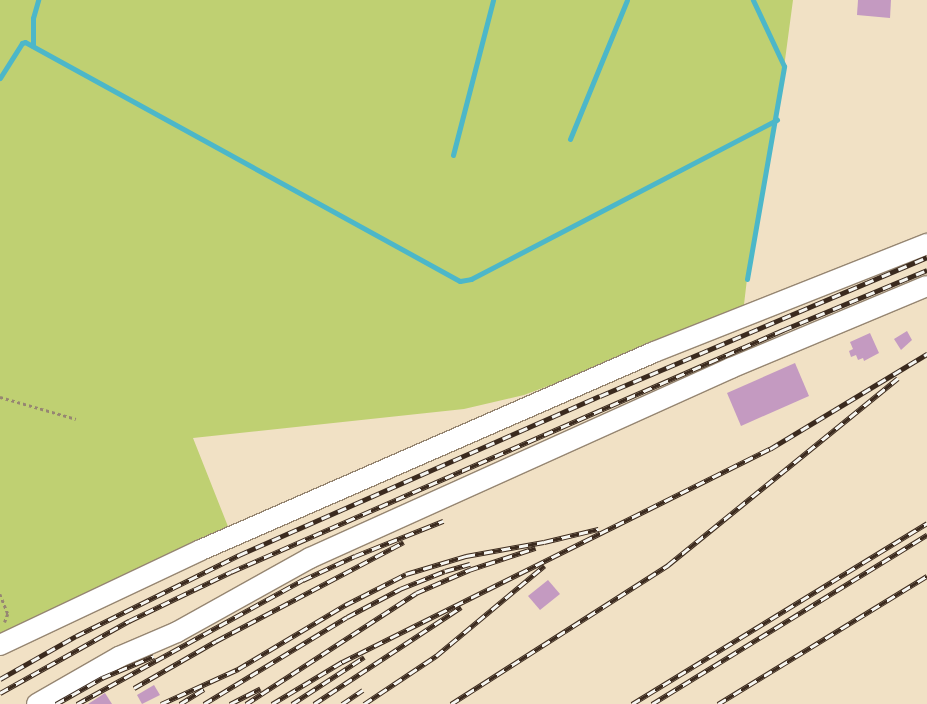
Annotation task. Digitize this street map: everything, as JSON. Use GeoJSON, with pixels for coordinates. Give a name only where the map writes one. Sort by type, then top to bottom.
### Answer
{"type":"FeatureCollection","features":[{"type":"Feature","properties":{"kind":"lane"},"geometry":{"type":"LineString","coordinates":[[2,636],[654,352],[927,244]]}},
{"type":"Feature","properties":{"kind":"lane"},"geometry":{"type":"LineString","coordinates":[[37,704],[119,657],[177,632],[310,558],[731,368],[927,286]]}},
{"type":"Feature","properties":{"kind":"path"},"geometry":{"type":"LineString","coordinates":[[0,397],[76,419]]}},
{"type":"Feature","properties":{"kind":"path"},"geometry":{"type":"LineString","coordinates":[[0,594],[8,614],[2,636]]}},
{"type":"Feature","properties":{"kind":"green space"},"geometry":{"type":"Polygon","coordinates":[[[0,0],[793,0],[777,120],[747,279],[743,313],[524,395],[464,409],[193,438],[229,529],[38,615],[0,637],[0,0]]]}},
{"type":"Feature","properties":{"kind":"building"},"geometry":{"type":"Polygon","coordinates":[[[858,0],[891,0],[890,18],[857,15],[858,0]]]}},
{"type":"Feature","properties":{"kind":"building"},"geometry":{"type":"Polygon","coordinates":[[[907,331],[912,340],[901,350],[894,339],[907,331]]]}},
{"type":"Feature","properties":{"kind":"building"},"geometry":{"type":"Polygon","coordinates":[[[870,333],[879,353],[864,361],[863,358],[858,360],[856,355],[851,357],[849,351],[853,349],[850,342],[870,333]]]}},
{"type":"Feature","properties":{"kind":"building"},"geometry":{"type":"Polygon","coordinates":[[[795,363],[809,396],[741,426],[727,393],[795,363]]]}},
{"type":"Feature","properties":{"kind":"building"},"geometry":{"type":"Polygon","coordinates":[[[548,580],[560,594],[540,610],[528,596],[548,580]]]}},
{"type":"Feature","properties":{"kind":"building"},"geometry":{"type":"Polygon","coordinates":[[[154,685],[160,695],[142,704],[137,695],[154,685]]]}},
{"type":"Feature","properties":{"kind":"building"},"geometry":{"type":"Polygon","coordinates":[[[105,693],[112,704],[88,704],[105,693]]]}},
{"type":"Feature","properties":{"kind":"waterway"},"geometry":{"type":"LineString","coordinates":[[33,46],[33,18],[38,0]]}},
{"type":"Feature","properties":{"kind":"waterway"},"geometry":{"type":"LineString","coordinates":[[453,155],[493,0]]}},
{"type":"Feature","properties":{"kind":"waterway"},"geometry":{"type":"LineString","coordinates":[[570,139],[627,0]]}},
{"type":"Feature","properties":{"kind":"waterway"},"geometry":{"type":"LineString","coordinates":[[747,279],[784,66],[753,0]]}},
{"type":"Feature","properties":{"kind":"waterway"},"geometry":{"type":"LineString","coordinates":[[0,78],[22,43],[25,42],[460,281],[471,279],[777,120]]}},
{"type":"Feature","properties":{"kind":"railway"},"geometry":{"type":"LineString","coordinates":[[0,679],[76,636],[239,555],[600,396],[927,257]]}},
{"type":"Feature","properties":{"kind":"railway"},"geometry":{"type":"LineString","coordinates":[[0,693],[129,621],[231,572],[783,330],[927,270]]}},
{"type":"Feature","properties":{"kind":"railway"},"geometry":{"type":"LineString","coordinates":[[272,704],[342,662],[770,449],[927,354]]}},
{"type":"Feature","properties":{"kind":"railway"},"geometry":{"type":"LineString","coordinates":[[451,704],[668,565],[898,378]]}},
{"type":"Feature","properties":{"kind":"railway"},"geometry":{"type":"LineString","coordinates":[[77,704],[303,580],[355,556],[443,521]]}},
{"type":"Feature","properties":{"kind":"railway"},"geometry":{"type":"LineString","coordinates":[[632,704],[927,523]]}},
{"type":"Feature","properties":{"kind":"railway"},"geometry":{"type":"LineString","coordinates":[[161,704],[238,669],[345,605],[406,574],[466,556],[544,542],[598,529]]}},
{"type":"Feature","properties":{"kind":"railway"},"geometry":{"type":"LineString","coordinates":[[652,704],[927,535]]}},
{"type":"Feature","properties":{"kind":"railway"},"geometry":{"type":"LineString","coordinates":[[134,688],[216,641],[404,542]]}},
{"type":"Feature","properties":{"kind":"railway"},"geometry":{"type":"LineString","coordinates":[[246,704],[416,593],[469,570],[535,548]]}},
{"type":"Feature","properties":{"kind":"railway"},"geometry":{"type":"LineString","coordinates":[[204,704],[347,617],[400,589],[445,571],[470,564]]}},
{"type":"Feature","properties":{"kind":"railway"},"geometry":{"type":"LineString","coordinates":[[364,704],[436,656],[544,566]]}},
{"type":"Feature","properties":{"kind":"railway"},"geometry":{"type":"LineString","coordinates":[[718,704],[927,576]]}},
{"type":"Feature","properties":{"kind":"railway"},"geometry":{"type":"LineString","coordinates":[[314,704],[461,607]]}},
{"type":"Feature","properties":{"kind":"railway"},"geometry":{"type":"LineString","coordinates":[[56,704],[102,678],[154,656]]}},
{"type":"Feature","properties":{"kind":"railway"},"geometry":{"type":"LineString","coordinates":[[292,704],[364,657]]}},
{"type":"Feature","properties":{"kind":"railway"},"geometry":{"type":"LineString","coordinates":[[180,704],[204,689]]}},
{"type":"Feature","properties":{"kind":"railway"},"geometry":{"type":"LineString","coordinates":[[230,704],[260,689]]}},
{"type":"Feature","properties":{"kind":"railway"},"geometry":{"type":"LineString","coordinates":[[342,704],[363,690]]}}]}
